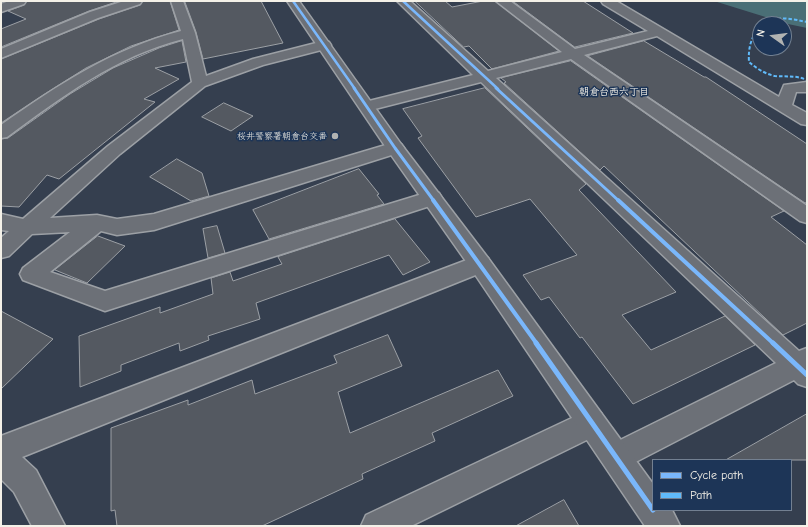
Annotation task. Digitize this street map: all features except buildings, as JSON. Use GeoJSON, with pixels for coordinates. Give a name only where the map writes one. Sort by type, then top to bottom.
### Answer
{"type":"FeatureCollection","features":[{"type":"Feature","properties":{"kind":"street"},"geometry":{"type":"LineString","coordinates":[[1,8],[20,1]]}},
{"type":"Feature","properties":{"kind":"street"},"geometry":{"type":"LineString","coordinates":[[4,50],[94,15],[136,1]]}},
{"type":"Feature","properties":{"kind":"street"},"geometry":{"type":"LineString","coordinates":[[177,1],[188,33],[200,83]]}},
{"type":"Feature","properties":{"kind":"street"},"geometry":{"type":"LineString","coordinates":[[293,1],[395,148],[480,264],[652,509]]}},
{"type":"Feature","properties":{"kind":"street"},"geometry":{"type":"LineString","coordinates":[[403,1],[804,367],[616,457]]}},
{"type":"Feature","properties":{"kind":"street"},"geometry":{"type":"LineString","coordinates":[[502,1],[572,53],[807,216]]}},
{"type":"Feature","properties":{"kind":"street"},"geometry":{"type":"LineString","coordinates":[[606,1],[807,120]]}},
{"type":"Feature","properties":{"kind":"street"},"geometry":{"type":"LineString","coordinates":[[367,106],[659,32]]}},
{"type":"Feature","properties":{"kind":"street"},"geometry":{"type":"LineString","coordinates":[[1,132],[92,70],[168,37],[188,33]]}},
{"type":"Feature","properties":{"kind":"street"},"geometry":{"type":"LineString","coordinates":[[1,250],[114,150],[200,83],[258,62],[324,45]]}},
{"type":"Feature","properties":{"kind":"street"},"geometry":{"type":"LineString","coordinates":[[784,106],[789,88],[807,87]]}},
{"type":"Feature","properties":{"kind":"street"},"geometry":{"type":"LineString","coordinates":[[1,222],[26,228],[97,223],[117,227],[154,222],[395,148]]}},
{"type":"Feature","properties":{"kind":"street"},"geometry":{"type":"LineString","coordinates":[[97,223],[31,274],[105,301],[432,198]]}},
{"type":"Feature","properties":{"kind":"street"},"geometry":{"type":"LineString","coordinates":[[1,451],[480,264]]}},
{"type":"Feature","properties":{"kind":"street"},"geometry":{"type":"LineString","coordinates":[[377,526],[591,423]]}},
{"type":"Feature","properties":{"kind":"street"},"geometry":{"type":"LineString","coordinates":[[1,458],[25,481],[49,526]]}},
{"type":"Feature","properties":{"kind":"street"},"geometry":{"type":"LineString","coordinates":[[654,511],[664,526]]}},
{"type":"Feature","properties":{"kind":"green space"},"geometry":{"type":"Polygon","coordinates":[[[714,1],[807,1],[807,28],[792,25],[792,16],[762,16],[714,1]]]}},
{"type":"Feature","properties":{"kind":"marked path"},"geometry":{"type":"LineString","coordinates":[[792,19],[807,22]]}},
{"type":"Feature","properties":{"kind":"marked path"},"geometry":{"type":"LineString","coordinates":[[752,39],[750,43],[749,62],[759,70],[771,75],[798,77],[807,80]]}},
{"type":"Feature","properties":{"kind":"cycle path"},"geometry":{"type":"LineString","coordinates":[[293,1],[395,148],[480,264],[652,509]]}},
{"type":"Feature","properties":{"kind":"cycle path"},"geometry":{"type":"LineString","coordinates":[[403,1],[807,375]]}},
{"type":"Feature","properties":{"kind":"place","name":"桜井警察署朝倉台交番"},"geometry":{"type":"Point","coordinates":[335,136]}},
{"type":"Feature","properties":{"kind":"district","name":"朝倉台西六丁目"},"geometry":{"type":"Point","coordinates":[614,92]}}]}
